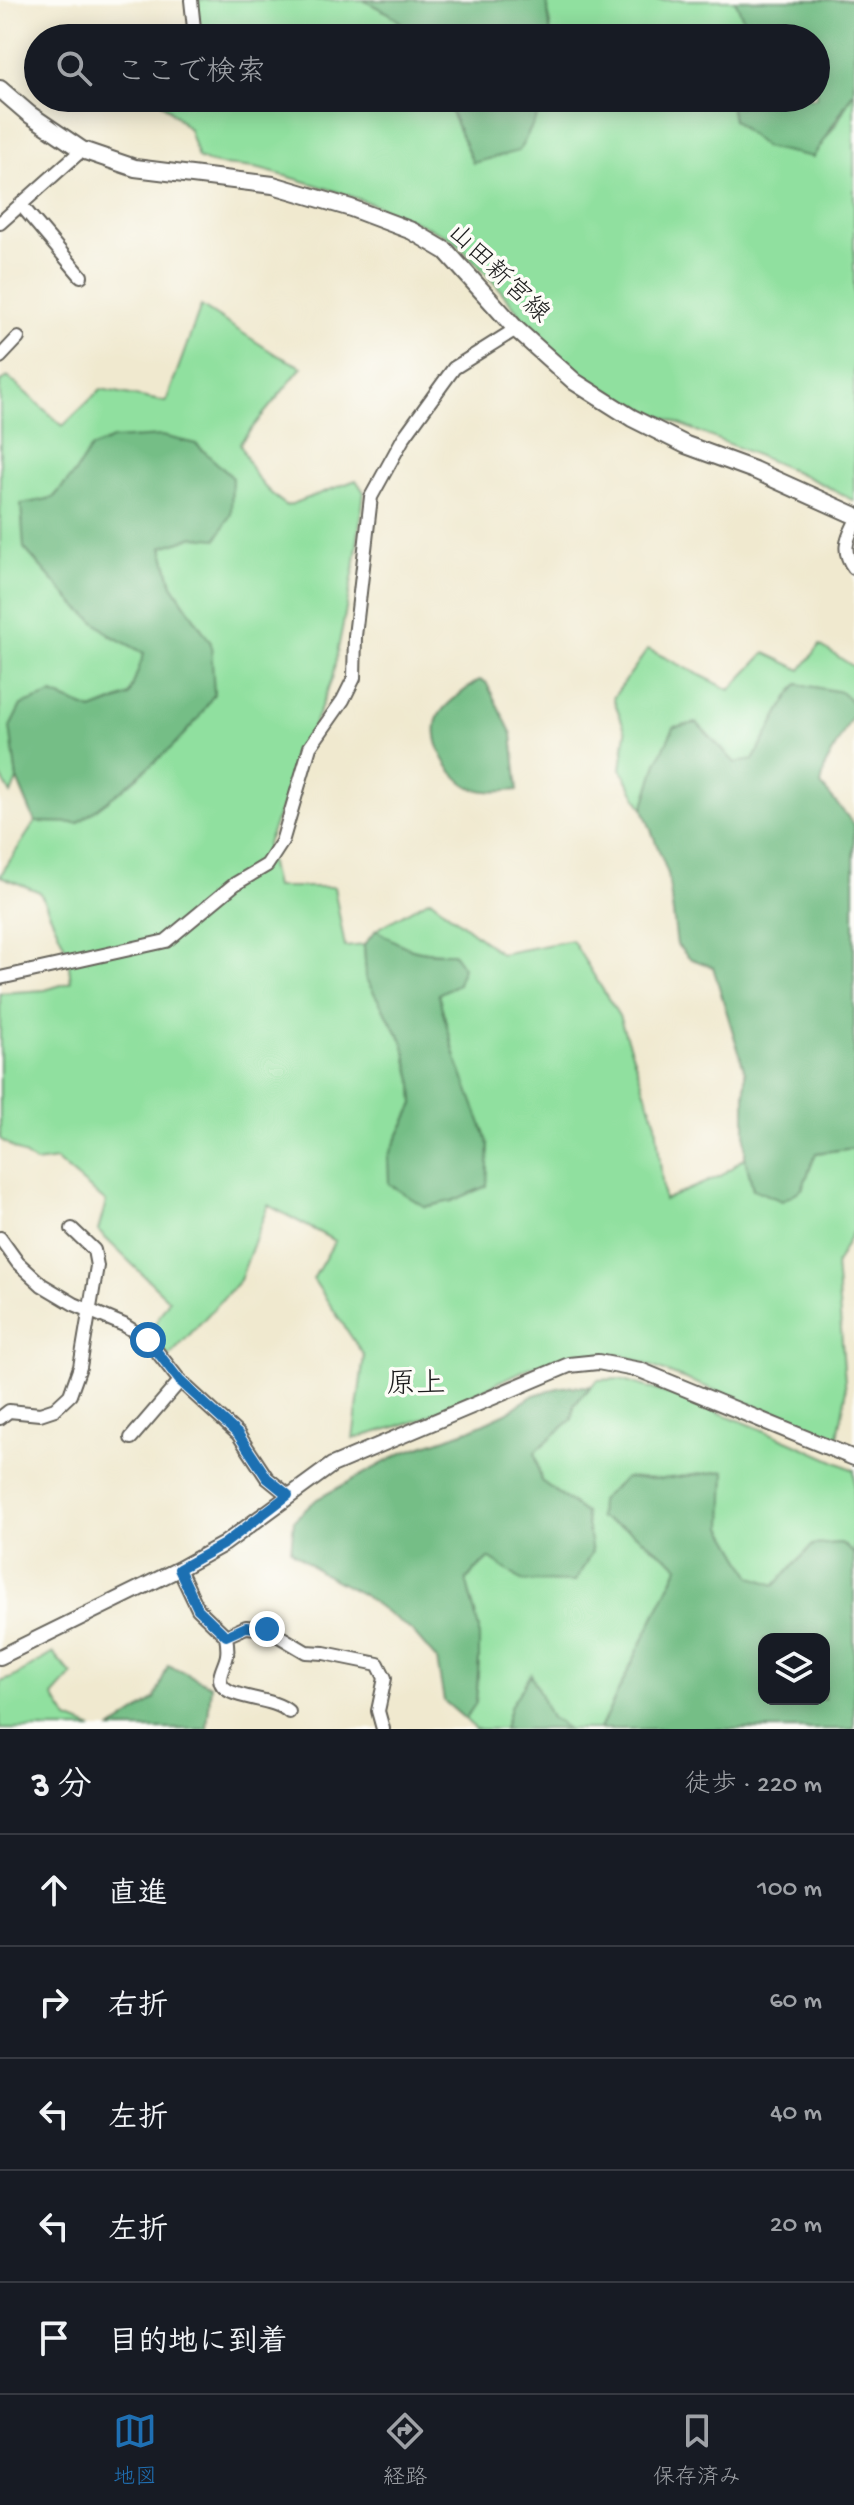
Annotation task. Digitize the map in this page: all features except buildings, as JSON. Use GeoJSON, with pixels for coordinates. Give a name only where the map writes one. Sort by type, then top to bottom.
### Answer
{"type":"FeatureCollection","features":[{"type":"Feature","properties":{"kind":"main road","name":"山田新宮線"},"geometry":{"type":"LineString","coordinates":[[0,89],[24,110]]}},
{"type":"Feature","properties":{"kind":"main road","name":"山田新宮線"},"geometry":{"type":"LineString","coordinates":[[27,112],[82,150],[135,168],[273,185],[351,208],[412,231],[446,251],[516,329],[575,382],[632,418],[686,445],[754,470],[854,515]]}},
{"type":"Feature","properties":{"kind":"street"},"geometry":{"type":"LineString","coordinates":[[191,0],[194,24]]}},
{"type":"Feature","properties":{"kind":"street"},"geometry":{"type":"LineString","coordinates":[[0,223],[82,150]]}},
{"type":"Feature","properties":{"kind":"street"},"geometry":{"type":"LineString","coordinates":[[21,205],[81,276]]}},
{"type":"Feature","properties":{"kind":"street"},"geometry":{"type":"LineString","coordinates":[[0,978],[166,941],[235,884],[267,865],[282,842],[310,747],[343,700],[354,678],[355,636],[371,497],[404,437],[454,368],[516,329]]}},
{"type":"Feature","properties":{"kind":"street"},"geometry":{"type":"LineString","coordinates":[[0,357],[18,338]]}},
{"type":"Feature","properties":{"kind":"street"},"geometry":{"type":"LineString","coordinates":[[854,525],[846,541],[847,558],[854,568]]}},
{"type":"Feature","properties":{"kind":"street"},"geometry":{"type":"LineString","coordinates":[[0,1418],[9,1411],[40,1414],[55,1409],[70,1395],[80,1367],[97,1266],[94,1250],[72,1229]]}},
{"type":"Feature","properties":{"kind":"street"},"geometry":{"type":"LineString","coordinates":[[0,1238],[18,1263],[42,1285],[148,1340],[180,1381],[238,1434],[267,1478],[288,1495]]}},
{"type":"Feature","properties":{"kind":"street"},"geometry":{"type":"LineString","coordinates":[[0,1657],[224,1544],[332,1465],[569,1365],[598,1362],[640,1370],[852,1453]]}},
{"type":"Feature","properties":{"kind":"street"},"geometry":{"type":"LineString","coordinates":[[131,1438],[180,1381]]}},
{"type":"Feature","properties":{"kind":"street"},"geometry":{"type":"LineString","coordinates":[[179,1569],[198,1609],[226,1636],[228,1653],[220,1683],[227,1691],[282,1704],[289,1712]]}},
{"type":"Feature","properties":{"kind":"street"},"geometry":{"type":"LineString","coordinates":[[226,1636],[246,1627],[267,1629],[306,1652],[378,1664],[385,1678],[378,1711],[383,1729]]}},
{"type":"Feature","properties":{"kind":"green space"},"geometry":{"type":"Polygon","coordinates":[[[196,0],[363,0],[403,24],[193,24],[199,19],[196,0]]]}},
{"type":"Feature","properties":{"kind":"green space"},"geometry":{"type":"Polygon","coordinates":[[[363,0],[547,0],[550,24],[403,24],[363,0]]]}},
{"type":"Feature","properties":{"kind":"green space"},"geometry":{"type":"Polygon","coordinates":[[[547,0],[735,0],[746,24],[550,24],[547,0]]]}},
{"type":"Feature","properties":{"kind":"green space"},"geometry":{"type":"Polygon","coordinates":[[[735,0],[854,0],[854,91],[813,157],[764,147],[733,120],[732,112],[830,112],[830,24],[745,24],[735,0]]]}},
{"type":"Feature","properties":{"kind":"green space"},"geometry":{"type":"Polygon","coordinates":[[[854,91],[854,501],[821,483],[646,409],[580,373],[550,348],[486,273],[445,235],[379,206],[310,183],[263,170],[214,164],[198,158],[189,129],[171,112],[451,112],[474,162],[539,112],[732,112],[733,120],[813,157],[854,91]]]}},
{"type":"Feature","properties":{"kind":"green space"},"geometry":{"type":"Polygon","coordinates":[[[451,112],[539,112],[519,151],[473,163],[451,112]]]}},
{"type":"Feature","properties":{"kind":"green space"},"geometry":{"type":"Polygon","coordinates":[[[201,306],[275,354],[302,367],[240,443],[263,486],[287,506],[356,480],[364,492],[354,569],[332,679],[266,846],[275,887],[334,887],[345,947],[364,945],[366,979],[403,1042],[413,1084],[414,1104],[388,1157],[456,1058],[438,994],[453,953],[412,949],[376,930],[430,899],[501,954],[572,940],[619,1016],[656,1123],[664,1200],[721,1176],[745,1157],[753,1189],[802,1189],[816,1153],[854,1148],[854,1229],[836,1264],[846,1394],[838,1437],[622,1355],[597,1355],[533,1366],[420,1420],[353,1439],[364,1356],[313,1279],[335,1241],[268,1205],[240,1280],[169,1357],[150,1332],[169,1300],[98,1231],[106,1202],[56,1160],[36,1163],[0,1139],[0,993],[45,990],[71,982],[67,951],[40,892],[0,876],[35,822],[78,822],[172,747],[198,719],[211,643],[172,585],[162,546],[194,537],[91,448],[53,498],[110,635],[145,653],[129,695],[92,710],[52,694],[11,727],[17,779],[11,794],[0,775],[0,382],[8,377],[63,426],[101,389],[166,402],[201,306]]]}},
{"type":"Feature","properties":{"kind":"green space"},"geometry":{"type":"Polygon","coordinates":[[[162,436],[196,444],[232,477],[231,514],[217,539],[194,537],[162,547],[172,585],[211,643],[214,694],[198,719],[172,747],[78,823],[35,822],[17,779],[10,727],[21,705],[52,694],[92,710],[129,696],[144,653],[110,635],[73,603],[24,548],[21,504],[53,498],[91,448],[112,439],[162,436]]]}},
{"type":"Feature","properties":{"kind":"green space"},"geometry":{"type":"Polygon","coordinates":[[[820,645],[854,667],[854,704],[841,692],[798,684],[753,760],[735,763],[697,723],[657,763],[643,809],[621,769],[626,732],[613,698],[648,649],[730,690],[765,653],[801,670],[820,645]]]}},
{"type":"Feature","properties":{"kind":"green space"},"geometry":{"type":"Polygon","coordinates":[[[479,680],[486,682],[512,734],[518,790],[475,789],[457,777],[442,756],[436,733],[441,712],[479,680]]]}},
{"type":"Feature","properties":{"kind":"green space"},"geometry":{"type":"Polygon","coordinates":[[[798,684],[841,692],[854,704],[854,713],[825,766],[821,785],[854,824],[854,1148],[816,1153],[802,1189],[782,1201],[753,1189],[745,1157],[745,1072],[713,967],[689,958],[677,945],[668,874],[643,809],[657,763],[674,727],[697,723],[735,763],[753,760],[798,684]]]}},
{"type":"Feature","properties":{"kind":"green space"},"geometry":{"type":"Polygon","coordinates":[[[376,930],[412,949],[453,953],[463,967],[458,984],[438,994],[456,1058],[489,1145],[487,1186],[452,1201],[425,1207],[389,1184],[388,1157],[414,1104],[413,1084],[403,1042],[366,979],[364,945],[376,930]]]}},
{"type":"Feature","properties":{"kind":"green space"},"geometry":{"type":"Polygon","coordinates":[[[620,1379],[738,1420],[854,1470],[854,1554],[841,1543],[813,1545],[775,1585],[752,1577],[723,1527],[662,1479],[625,1478],[600,1518],[628,1529],[679,1566],[600,1729],[568,1729],[551,1718],[511,1705],[504,1729],[475,1729],[465,1719],[476,1702],[479,1629],[466,1580],[489,1558],[585,1513],[541,1481],[535,1451],[572,1419],[574,1405],[597,1380],[620,1379]]]}},
{"type":"Feature","properties":{"kind":"green space"},"geometry":{"type":"Polygon","coordinates":[[[591,1386],[574,1405],[572,1419],[535,1452],[541,1481],[585,1513],[592,1552],[575,1582],[523,1581],[489,1558],[466,1579],[479,1629],[479,1658],[476,1703],[465,1719],[444,1701],[437,1660],[412,1631],[362,1594],[320,1572],[291,1550],[294,1520],[317,1499],[402,1453],[469,1430],[506,1413],[534,1395],[561,1387],[591,1386]]]}},
{"type":"Feature","properties":{"kind":"green space"},"geometry":{"type":"Polygon","coordinates":[[[725,1471],[723,1527],[752,1577],[775,1585],[813,1545],[841,1543],[854,1554],[854,1729],[600,1729],[679,1566],[628,1529],[599,1518],[600,1500],[625,1478],[662,1479],[725,1471]]]}},
{"type":"Feature","properties":{"kind":"green space"},"geometry":{"type":"Polygon","coordinates":[[[53,1653],[72,1675],[53,1696],[68,1719],[93,1729],[0,1729],[0,1682],[53,1653]]]}},
{"type":"Feature","properties":{"kind":"green space"},"geometry":{"type":"Polygon","coordinates":[[[168,1665],[211,1685],[207,1729],[111,1729],[155,1699],[168,1665]]]}},
{"type":"Feature","properties":{"kind":"green space"},"geometry":{"type":"Polygon","coordinates":[[[531,1674],[551,1718],[568,1729],[504,1729],[511,1705],[531,1674]]]}},
{"type":"Feature","properties":{"kind":"district","name":"原上"},"geometry":{"type":"Point","coordinates":[416,1386]}},
{"type":"Feature","properties":{"kind":"route"},"geometry":{"type":"LineString","coordinates":[[148,1340],[180,1381],[238,1434],[267,1478],[288,1495],[224,1544],[179,1569],[198,1609],[226,1636],[246,1627],[267,1629]]}}]}
